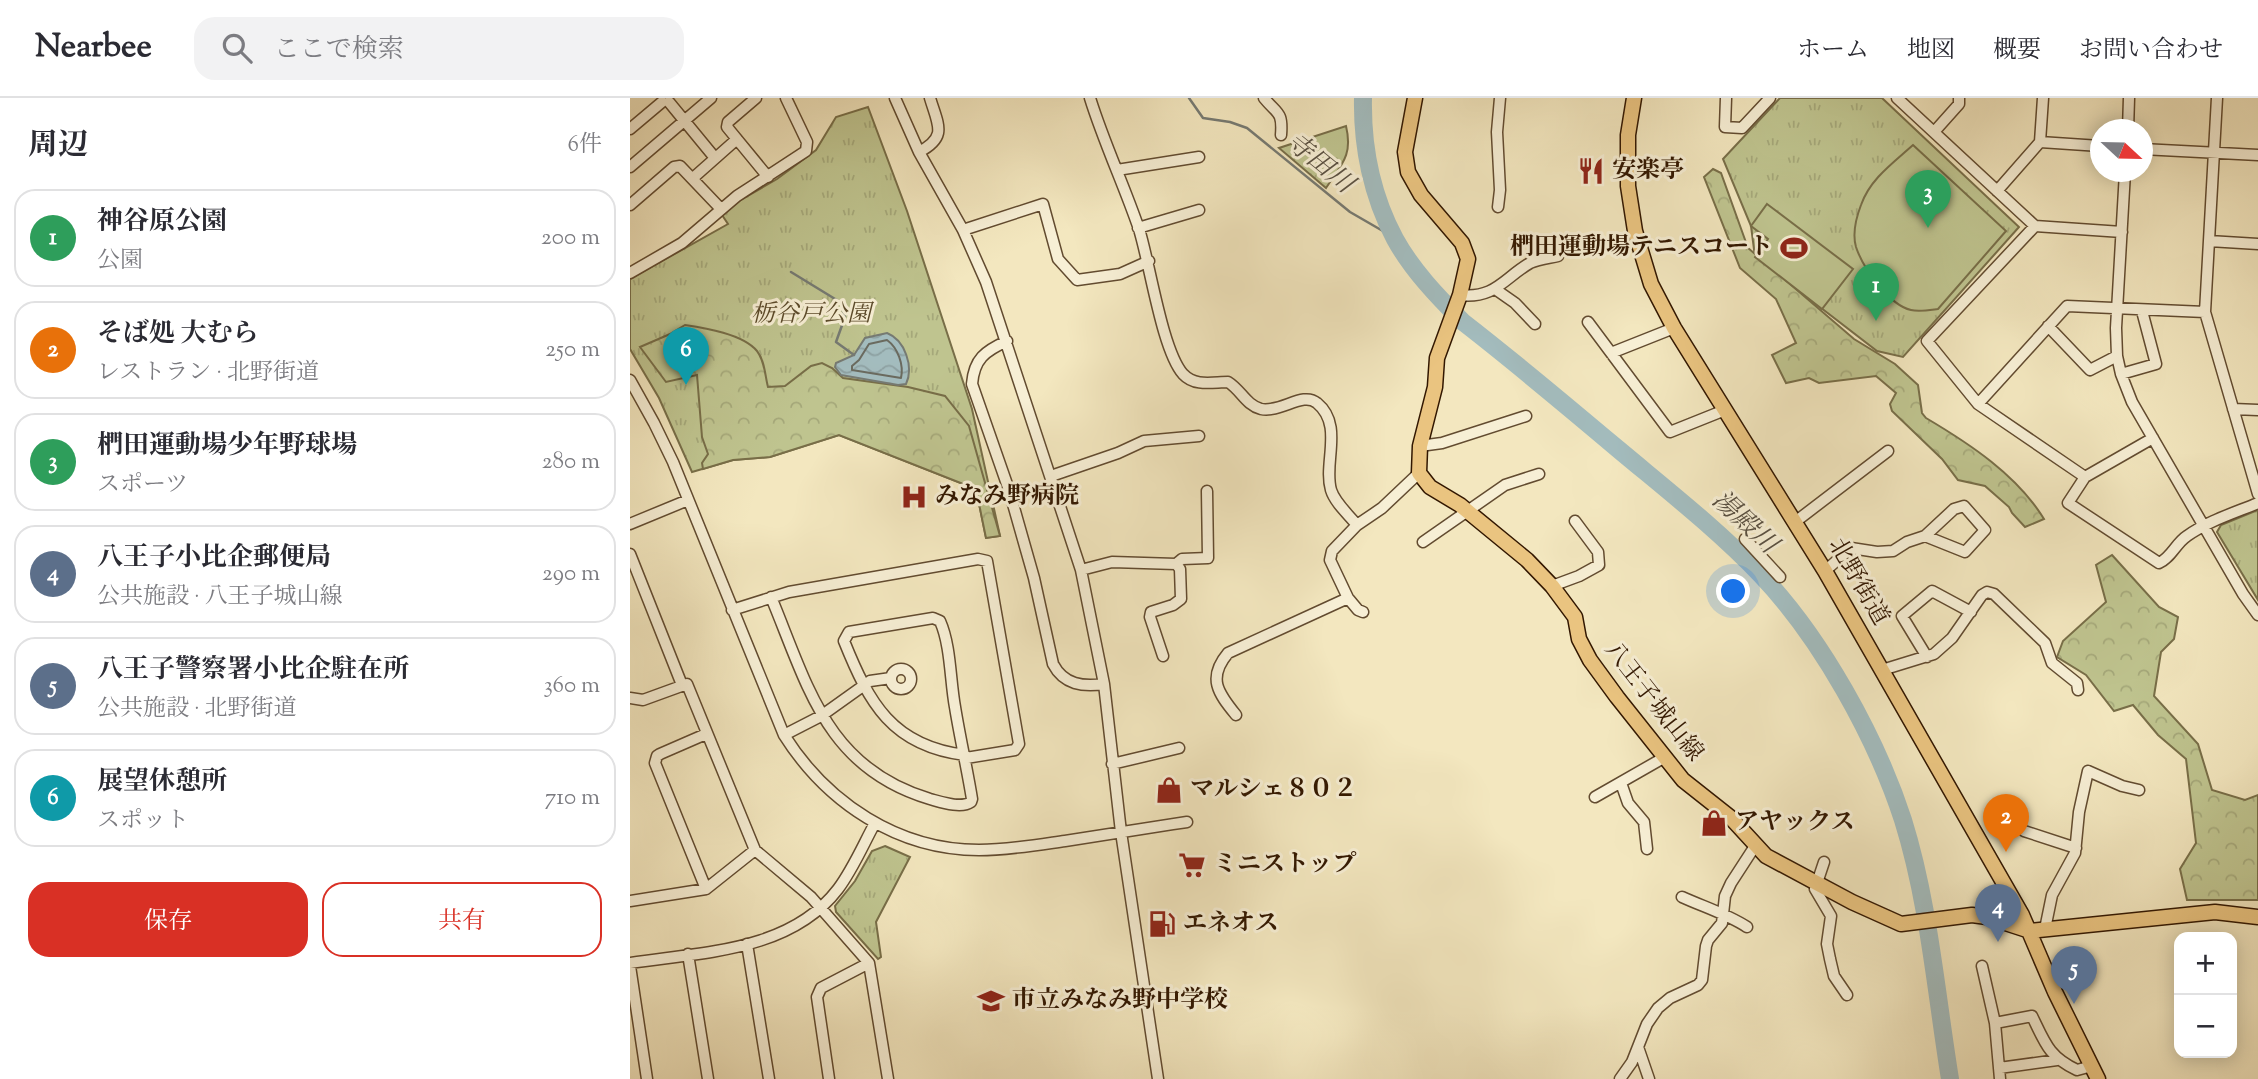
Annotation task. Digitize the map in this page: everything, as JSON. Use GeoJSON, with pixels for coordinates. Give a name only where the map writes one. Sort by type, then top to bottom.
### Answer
{"type":"FeatureCollection","features":[{"type":"Feature","properties":{"kind":"main road"},"geometry":{"type":"LineString","coordinates":[[1415,98],[1405,152],[1410,178],[1465,249],[1468,263],[1460,295],[1437,358],[1435,387],[1419,446],[1419,473]]}},
{"type":"Feature","properties":{"kind":"main road","name":"北野街道"},"geometry":{"type":"LineString","coordinates":[[1633,98],[1627,156],[1632,220],[1651,284],[1674,328],[1825,570],[2030,930],[2055,992],[2095,1073]]}},
{"type":"Feature","properties":{"kind":"main road","name":"八王子城山線"},"geometry":{"type":"LineString","coordinates":[[1419,473],[1430,487],[1468,512],[1527,560],[1552,586],[1575,617],[1581,645],[1590,660],[1683,780],[1731,818],[1755,846],[1771,859],[1815,884],[1896,923],[1910,924],[1965,915],[2030,930]]}},
{"type":"Feature","properties":{"kind":"main road"},"geometry":{"type":"LineString","coordinates":[[2030,930],[2215,912],[2258,917]]}},
{"type":"Feature","properties":{"kind":"street"},"geometry":{"type":"LineString","coordinates":[[630,167],[711,98]]}},
{"type":"Feature","properties":{"kind":"street"},"geometry":{"type":"LineString","coordinates":[[755,98],[728,122],[728,129],[768,177]]}},
{"type":"Feature","properties":{"kind":"street"},"geometry":{"type":"LineString","coordinates":[[630,273],[682,243],[737,196],[803,153],[807,146],[786,98]]}},
{"type":"Feature","properties":{"kind":"street"},"geometry":{"type":"LineString","coordinates":[[895,98],[919,152],[963,230],[986,282],[1081,570],[1104,684],[1121,832],[1158,1079]]}},
{"type":"Feature","properties":{"kind":"street"},"geometry":{"type":"LineString","coordinates":[[919,152],[933,145],[939,133],[930,98]]}},
{"type":"Feature","properties":{"kind":"street"},"geometry":{"type":"LineString","coordinates":[[1090,98],[1149,261],[1161,318],[1175,358],[1185,376],[1202,383],[1228,382],[1249,404],[1264,410],[1277,410],[1302,399],[1312,399],[1319,404],[1327,418],[1332,437],[1331,491],[1357,525]]}},
{"type":"Feature","properties":{"kind":"street"},"geometry":{"type":"LineString","coordinates":[[1264,98],[1279,112],[1282,120],[1281,135]]}},
{"type":"Feature","properties":{"kind":"street"},"geometry":{"type":"LineString","coordinates":[[1498,207],[1500,190],[1497,132],[1500,98]]}},
{"type":"Feature","properties":{"kind":"street"},"geometry":{"type":"LineString","coordinates":[[1726,98],[1725,127],[1742,128],[1770,98]]}},
{"type":"Feature","properties":{"kind":"street"},"geometry":{"type":"LineString","coordinates":[[1897,98],[2035,226],[2122,232]]}},
{"type":"Feature","properties":{"kind":"street"},"geometry":{"type":"LineString","coordinates":[[1934,132],[1959,104],[1959,98]]}},
{"type":"Feature","properties":{"kind":"street"},"geometry":{"type":"LineString","coordinates":[[1997,191],[2040,142],[2043,98]]}},
{"type":"Feature","properties":{"kind":"street"},"geometry":{"type":"LineString","coordinates":[[2128,119],[2129,98]]}},
{"type":"Feature","properties":{"kind":"street"},"geometry":{"type":"LineString","coordinates":[[2217,98],[2205,312],[2258,494]]}},
{"type":"Feature","properties":{"kind":"street"},"geometry":{"type":"LineString","coordinates":[[630,129],[666,100],[715,158]]}},
{"type":"Feature","properties":{"kind":"street"},"geometry":{"type":"LineString","coordinates":[[693,178],[737,139]]}},
{"type":"Feature","properties":{"kind":"street"},"geometry":{"type":"LineString","coordinates":[[2040,142],[2090,145]]}},
{"type":"Feature","properties":{"kind":"street"},"geometry":{"type":"LineString","coordinates":[[2153,149],[2258,155]]}},
{"type":"Feature","properties":{"kind":"street"},"geometry":{"type":"LineString","coordinates":[[1117,170],[1199,157]]}},
{"type":"Feature","properties":{"kind":"street"},"geometry":{"type":"LineString","coordinates":[[630,205],[677,166],[683,167],[720,209]]}},
{"type":"Feature","properties":{"kind":"street"},"geometry":{"type":"LineString","coordinates":[[2124,182],[2117,309],[2117,356],[2121,374],[2132,402],[2258,615]]}},
{"type":"Feature","properties":{"kind":"street"},"geometry":{"type":"LineString","coordinates":[[963,230],[1043,204],[1058,259],[1077,280],[1120,274],[1149,261]]}},
{"type":"Feature","properties":{"kind":"street"},"geometry":{"type":"LineString","coordinates":[[1138,228],[1199,210]]}},
{"type":"Feature","properties":{"kind":"street"},"geometry":{"type":"LineString","coordinates":[[2035,226],[1927,341],[1978,404],[2085,477]]}},
{"type":"Feature","properties":{"kind":"street"},"geometry":{"type":"LineString","coordinates":[[2209,240],[2258,244]]}},
{"type":"Feature","properties":{"kind":"street"},"geometry":{"type":"LineString","coordinates":[[1460,295],[1476,297],[1495,289],[1532,262],[1558,256]]}},
{"type":"Feature","properties":{"kind":"street"},"geometry":{"type":"LineString","coordinates":[[1495,289],[1515,303],[1535,324]]}},
{"type":"Feature","properties":{"kind":"street"},"geometry":{"type":"LineString","coordinates":[[1978,404],[2067,306],[2205,312]]}},
{"type":"Feature","properties":{"kind":"street"},"geometry":{"type":"LineString","coordinates":[[2121,374],[2156,364],[2142,311]]}},
{"type":"Feature","properties":{"kind":"street"},"geometry":{"type":"LineString","coordinates":[[1588,322],[1670,432],[1725,410]]}},
{"type":"Feature","properties":{"kind":"street"},"geometry":{"type":"LineString","coordinates":[[2048,326],[2090,370],[2117,356]]}},
{"type":"Feature","properties":{"kind":"street"},"geometry":{"type":"LineString","coordinates":[[1611,353],[1674,328]]}},
{"type":"Feature","properties":{"kind":"street"},"geometry":{"type":"LineString","coordinates":[[1007,341],[990,349],[978,359],[972,384],[1034,578],[1053,664],[1057,672],[1073,683],[1086,687],[1104,684]]}},
{"type":"Feature","properties":{"kind":"street"},"geometry":{"type":"LineString","coordinates":[[630,380],[665,444],[784,735],[810,772],[843,803],[875,823],[923,842],[979,850],[1026,846],[1187,822]]}},
{"type":"Feature","properties":{"kind":"street"},"geometry":{"type":"LineString","coordinates":[[2233,409],[2258,410]]}},
{"type":"Feature","properties":{"kind":"street"},"geometry":{"type":"LineString","coordinates":[[1419,446],[1443,443],[1526,416]]}},
{"type":"Feature","properties":{"kind":"street"},"geometry":{"type":"LineString","coordinates":[[1051,476],[1144,442],[1199,436]]}},
{"type":"Feature","properties":{"kind":"street"},"geometry":{"type":"LineString","coordinates":[[2153,438],[2085,477],[2068,503],[2155,562],[2164,561],[2183,538],[2203,525],[2258,503]]}},
{"type":"Feature","properties":{"kind":"street"},"geometry":{"type":"LineString","coordinates":[[1796,522],[1888,451]]}},
{"type":"Feature","properties":{"kind":"street"},"geometry":{"type":"LineString","coordinates":[[1363,612],[1348,598],[1330,560],[1332,551],[1357,525],[1382,508],[1419,473]]}},
{"type":"Feature","properties":{"kind":"street"},"geometry":{"type":"LineString","coordinates":[[1423,542],[1505,485],[1539,474]]}},
{"type":"Feature","properties":{"kind":"street"},"geometry":{"type":"LineString","coordinates":[[1081,570],[1112,562],[1176,564],[1182,559],[1208,558],[1207,491]]}},
{"type":"Feature","properties":{"kind":"street"},"geometry":{"type":"LineString","coordinates":[[630,524],[688,500]]}},
{"type":"Feature","properties":{"kind":"street"},"geometry":{"type":"LineString","coordinates":[[1825,570],[1850,548],[1877,552],[1893,551],[1907,542],[1925,536],[1954,509],[1964,506],[1986,530],[1965,552],[1925,536]]}},
{"type":"Feature","properties":{"kind":"street"},"geometry":{"type":"LineString","coordinates":[[1552,586],[1599,565],[1598,552],[1575,520]]}},
{"type":"Feature","properties":{"kind":"street"},"geometry":{"type":"LineString","coordinates":[[1745,539],[1780,576]]}},
{"type":"Feature","properties":{"kind":"street"},"geometry":{"type":"LineString","coordinates":[[630,554],[682,685]]}},
{"type":"Feature","properties":{"kind":"street"},"geometry":{"type":"LineString","coordinates":[[732,610],[771,597],[789,592],[978,559],[987,561],[1019,744],[1015,750],[965,757],[930,747],[900,731],[880,711],[863,686],[844,641],[846,634],[881,626],[937,619],[942,624],[965,757],[972,799],[969,804],[942,802],[913,794],[892,784],[862,763],[834,735],[821,716],[771,597]]}},
{"type":"Feature","properties":{"kind":"street"},"geometry":{"type":"LineString","coordinates":[[1163,656],[1150,617],[1151,612],[1173,606],[1181,599],[1180,569],[1176,564]]}},
{"type":"Feature","properties":{"kind":"street"},"geometry":{"type":"LineString","coordinates":[[1927,657],[1902,616],[1932,591],[1971,611]]}},
{"type":"Feature","properties":{"kind":"street"},"geometry":{"type":"LineString","coordinates":[[1882,670],[1927,657],[1952,638],[1982,595],[1987,592],[1994,594],[2045,643],[2052,663],[2077,683],[2078,690]]}},
{"type":"Feature","properties":{"kind":"street"},"geometry":{"type":"LineString","coordinates":[[1236,715],[1217,686],[1215,675],[1219,664],[1228,653],[1348,598]]}},
{"type":"Feature","properties":{"kind":"street"},"geometry":{"type":"LineString","coordinates":[[784,735],[821,716],[877,678],[891,678]]}},
{"type":"Feature","properties":{"kind":"street"},"geometry":{"type":"LineString","coordinates":[[630,698],[643,700],[687,684],[755,850],[810,897],[869,963],[888,1079]]}},
{"type":"Feature","properties":{"kind":"street"},"geometry":{"type":"LineString","coordinates":[[706,734],[660,754],[655,763],[706,889]]}},
{"type":"Feature","properties":{"kind":"street"},"geometry":{"type":"LineString","coordinates":[[1112,764],[1179,748]]}},
{"type":"Feature","properties":{"kind":"street"},"geometry":{"type":"LineString","coordinates":[[1595,797],[1665,757]]}},
{"type":"Feature","properties":{"kind":"street"},"geometry":{"type":"LineString","coordinates":[[2045,929],[2052,895],[2076,848],[2080,803],[2088,771],[2122,786],[2139,790]]}},
{"type":"Feature","properties":{"kind":"street"},"geometry":{"type":"LineString","coordinates":[[1621,783],[1628,803],[1644,822],[1647,849]]}},
{"type":"Feature","properties":{"kind":"street"},"geometry":{"type":"LineString","coordinates":[[647,1079],[630,964],[747,944],[790,929],[820,908],[845,878],[875,823]]}},
{"type":"Feature","properties":{"kind":"street"},"geometry":{"type":"LineString","coordinates":[[2024,831],[2076,848]]}},
{"type":"Feature","properties":{"kind":"street"},"geometry":{"type":"LineString","coordinates":[[1620,1079],[1632,1062],[1647,1024],[1658,1008],[1702,980],[1706,946],[1722,923],[1725,896],[1755,846]]}},
{"type":"Feature","properties":{"kind":"street"},"geometry":{"type":"LineString","coordinates":[[630,901],[706,889],[755,850]]}},
{"type":"Feature","properties":{"kind":"street"},"geometry":{"type":"LineString","coordinates":[[1824,862],[1815,884],[1817,895],[1831,916],[1827,944],[1834,976],[1847,995]]}},
{"type":"Feature","properties":{"kind":"street"},"geometry":{"type":"LineString","coordinates":[[1682,897],[1731,916],[1747,927]]}},
{"type":"Feature","properties":{"kind":"street"},"geometry":{"type":"LineString","coordinates":[[747,944],[769,1079]]}},
{"type":"Feature","properties":{"kind":"street"},"geometry":{"type":"LineString","coordinates":[[688,954],[708,1079]]}},
{"type":"Feature","properties":{"kind":"street"},"geometry":{"type":"LineString","coordinates":[[829,1079],[817,997],[821,988],[869,963]]}},
{"type":"Feature","properties":{"kind":"street"},"geometry":{"type":"LineString","coordinates":[[1982,966],[1995,1023],[2000,1074],[2057,1060]]}},
{"type":"Feature","properties":{"kind":"street"},"geometry":{"type":"LineString","coordinates":[[1995,1023],[2032,1016],[2057,1060],[2077,1070],[2095,1073]]}},
{"type":"Feature","properties":{"kind":"street"},"geometry":{"type":"LineString","coordinates":[[1638,1047],[1649,1079]]}},
{"type":"Feature","properties":{"kind":"green space"},"geometry":{"type":"Polygon","coordinates":[[[1780,98],[1882,98],[2019,227],[1903,357],[1877,351],[1755,257],[1751,226],[1723,159],[1780,98]]]}},
{"type":"Feature","properties":{"kind":"green space","name":"栃谷戸公園"},"geometry":{"type":"Polygon","coordinates":[[[868,107],[907,211],[972,409],[1000,536],[986,538],[976,489],[839,435],[770,457],[733,460],[692,472],[659,398],[630,349],[630,279],[728,224],[722,215],[816,150],[836,117],[868,107]]]}},
{"type":"Feature","properties":{"kind":"green space"},"geometry":{"type":"Polygon","coordinates":[[[1346,126],[1348,145],[1345,159],[1326,188],[1279,148],[1346,126]]]}},
{"type":"Feature","properties":{"kind":"green space"},"geometry":{"type":"Polygon","coordinates":[[[1913,145],[2006,231],[1938,309],[1924,311],[1903,307],[1886,293],[1864,265],[1854,236],[1858,215],[1870,187],[1913,145]]]}},
{"type":"Feature","properties":{"kind":"green space"},"geometry":{"type":"Polygon","coordinates":[[[1713,169],[1721,173],[1748,248],[1854,339],[1895,364],[1918,385],[1922,413],[1926,418],[1991,462],[2020,488],[2044,519],[2025,527],[2009,507],[1985,486],[1958,480],[1942,459],[1892,411],[1890,404],[1896,393],[1876,376],[1819,383],[1809,378],[1786,383],[1772,355],[1796,343],[1776,299],[1740,268],[1704,177],[1713,169]]]}},
{"type":"Feature","properties":{"kind":"green space","name":"椚田運動場テニスコート"},"geometry":{"type":"Polygon","coordinates":[[[1767,204],[1853,269],[1822,309],[1755,257],[1768,239],[1751,226],[1767,204]]]}},
{"type":"Feature","properties":{"kind":"green space"},"geometry":{"type":"Polygon","coordinates":[[[685,325],[723,333],[751,345],[762,359],[768,387],[785,386],[811,366],[822,363],[843,378],[908,387],[945,396],[969,426],[1000,536],[986,538],[976,489],[839,435],[770,457],[733,460],[703,469],[702,463],[708,454],[702,437],[697,375],[666,382],[640,347],[685,325]]]}},
{"type":"Feature","properties":{"kind":"green space"},"geometry":{"type":"Polygon","coordinates":[[[2258,510],[2258,600],[2217,532],[2221,525],[2258,510]]]}},
{"type":"Feature","properties":{"kind":"green space"},"geometry":{"type":"Polygon","coordinates":[[[2112,555],[2159,607],[2178,617],[2174,639],[2161,652],[2154,696],[2198,744],[2212,790],[2245,800],[2258,795],[2258,900],[2187,900],[2180,869],[2196,843],[2186,759],[2158,735],[2133,705],[2114,711],[2086,675],[2057,657],[2063,641],[2106,602],[2096,565],[2112,555]]]}},
{"type":"Feature","properties":{"kind":"green space"},"geometry":{"type":"Polygon","coordinates":[[[885,846],[910,857],[876,922],[881,957],[878,959],[836,912],[835,906],[855,881],[872,851],[885,846]]]}},
{"type":"Feature","properties":{"kind":"water"},"geometry":{"type":"Polygon","coordinates":[[[887,333],[899,342],[906,355],[909,370],[906,384],[841,375],[835,367],[836,363],[854,355],[865,338],[887,333]]]}},
{"type":"Feature","properties":{"kind":"waterway","name":"寺田川"},"geometry":{"type":"LineString","coordinates":[[1189,98],[1203,118],[1247,128],[1350,212],[1395,238]]}},
{"type":"Feature","properties":{"kind":"waterway","name":"湯殿川"},"geometry":{"type":"LineString","coordinates":[[1363,98],[1364,134],[1380,206],[1395,239],[1417,272],[1463,322],[1673,495],[1744,558],[1783,600],[1825,658],[1878,756],[1903,820],[1926,916],[1950,1079]]}},
{"type":"Feature","properties":{"kind":"waterway"},"geometry":{"type":"LineString","coordinates":[[791,272],[840,302],[845,317],[836,342],[854,355]]}},
{"type":"Feature","properties":{"kind":"place","name":"安楽亭"},"geometry":{"type":"Point","coordinates":[1591,171]}},
{"type":"Feature","properties":{"kind":"place","name":"椚田運動場少年野球場"},"geometry":{"type":"Point","coordinates":[1928,228]}},
{"type":"Feature","properties":{"kind":"place","name":"椚田運動場テニスコート"},"geometry":{"type":"Point","coordinates":[1794,248]}},
{"type":"Feature","properties":{"kind":"place","name":"神谷原公園"},"geometry":{"type":"Point","coordinates":[1876,321]}},
{"type":"Feature","properties":{"kind":"place","name":"展望休憩所"},"geometry":{"type":"Point","coordinates":[686,385]}},
{"type":"Feature","properties":{"kind":"place","name":"みなみ野病院"},"geometry":{"type":"Point","coordinates":[914,497]}},
{"type":"Feature","properties":{"kind":"place","name":"マルシェ８０２"},"geometry":{"type":"Point","coordinates":[1169,790]}},
{"type":"Feature","properties":{"kind":"place","name":"アヤックス"},"geometry":{"type":"Point","coordinates":[1714,823]}},
{"type":"Feature","properties":{"kind":"place","name":"そば処 大むら"},"geometry":{"type":"Point","coordinates":[2006,852]}},
{"type":"Feature","properties":{"kind":"place","name":"ミニストップ"},"geometry":{"type":"Point","coordinates":[1192,865]}},
{"type":"Feature","properties":{"kind":"place","name":"エネオス"},"geometry":{"type":"Point","coordinates":[1162,924]}},
{"type":"Feature","properties":{"kind":"place","name":"八王子小比企郵便局"},"geometry":{"type":"Point","coordinates":[1998,942]}},
{"type":"Feature","properties":{"kind":"place","name":"市立みなみ野中学校"},"geometry":{"type":"Point","coordinates":[991,1001]}},
{"type":"Feature","properties":{"kind":"place","name":"八王子警察署小比企駐在所"},"geometry":{"type":"Point","coordinates":[2074,1004]}}]}
